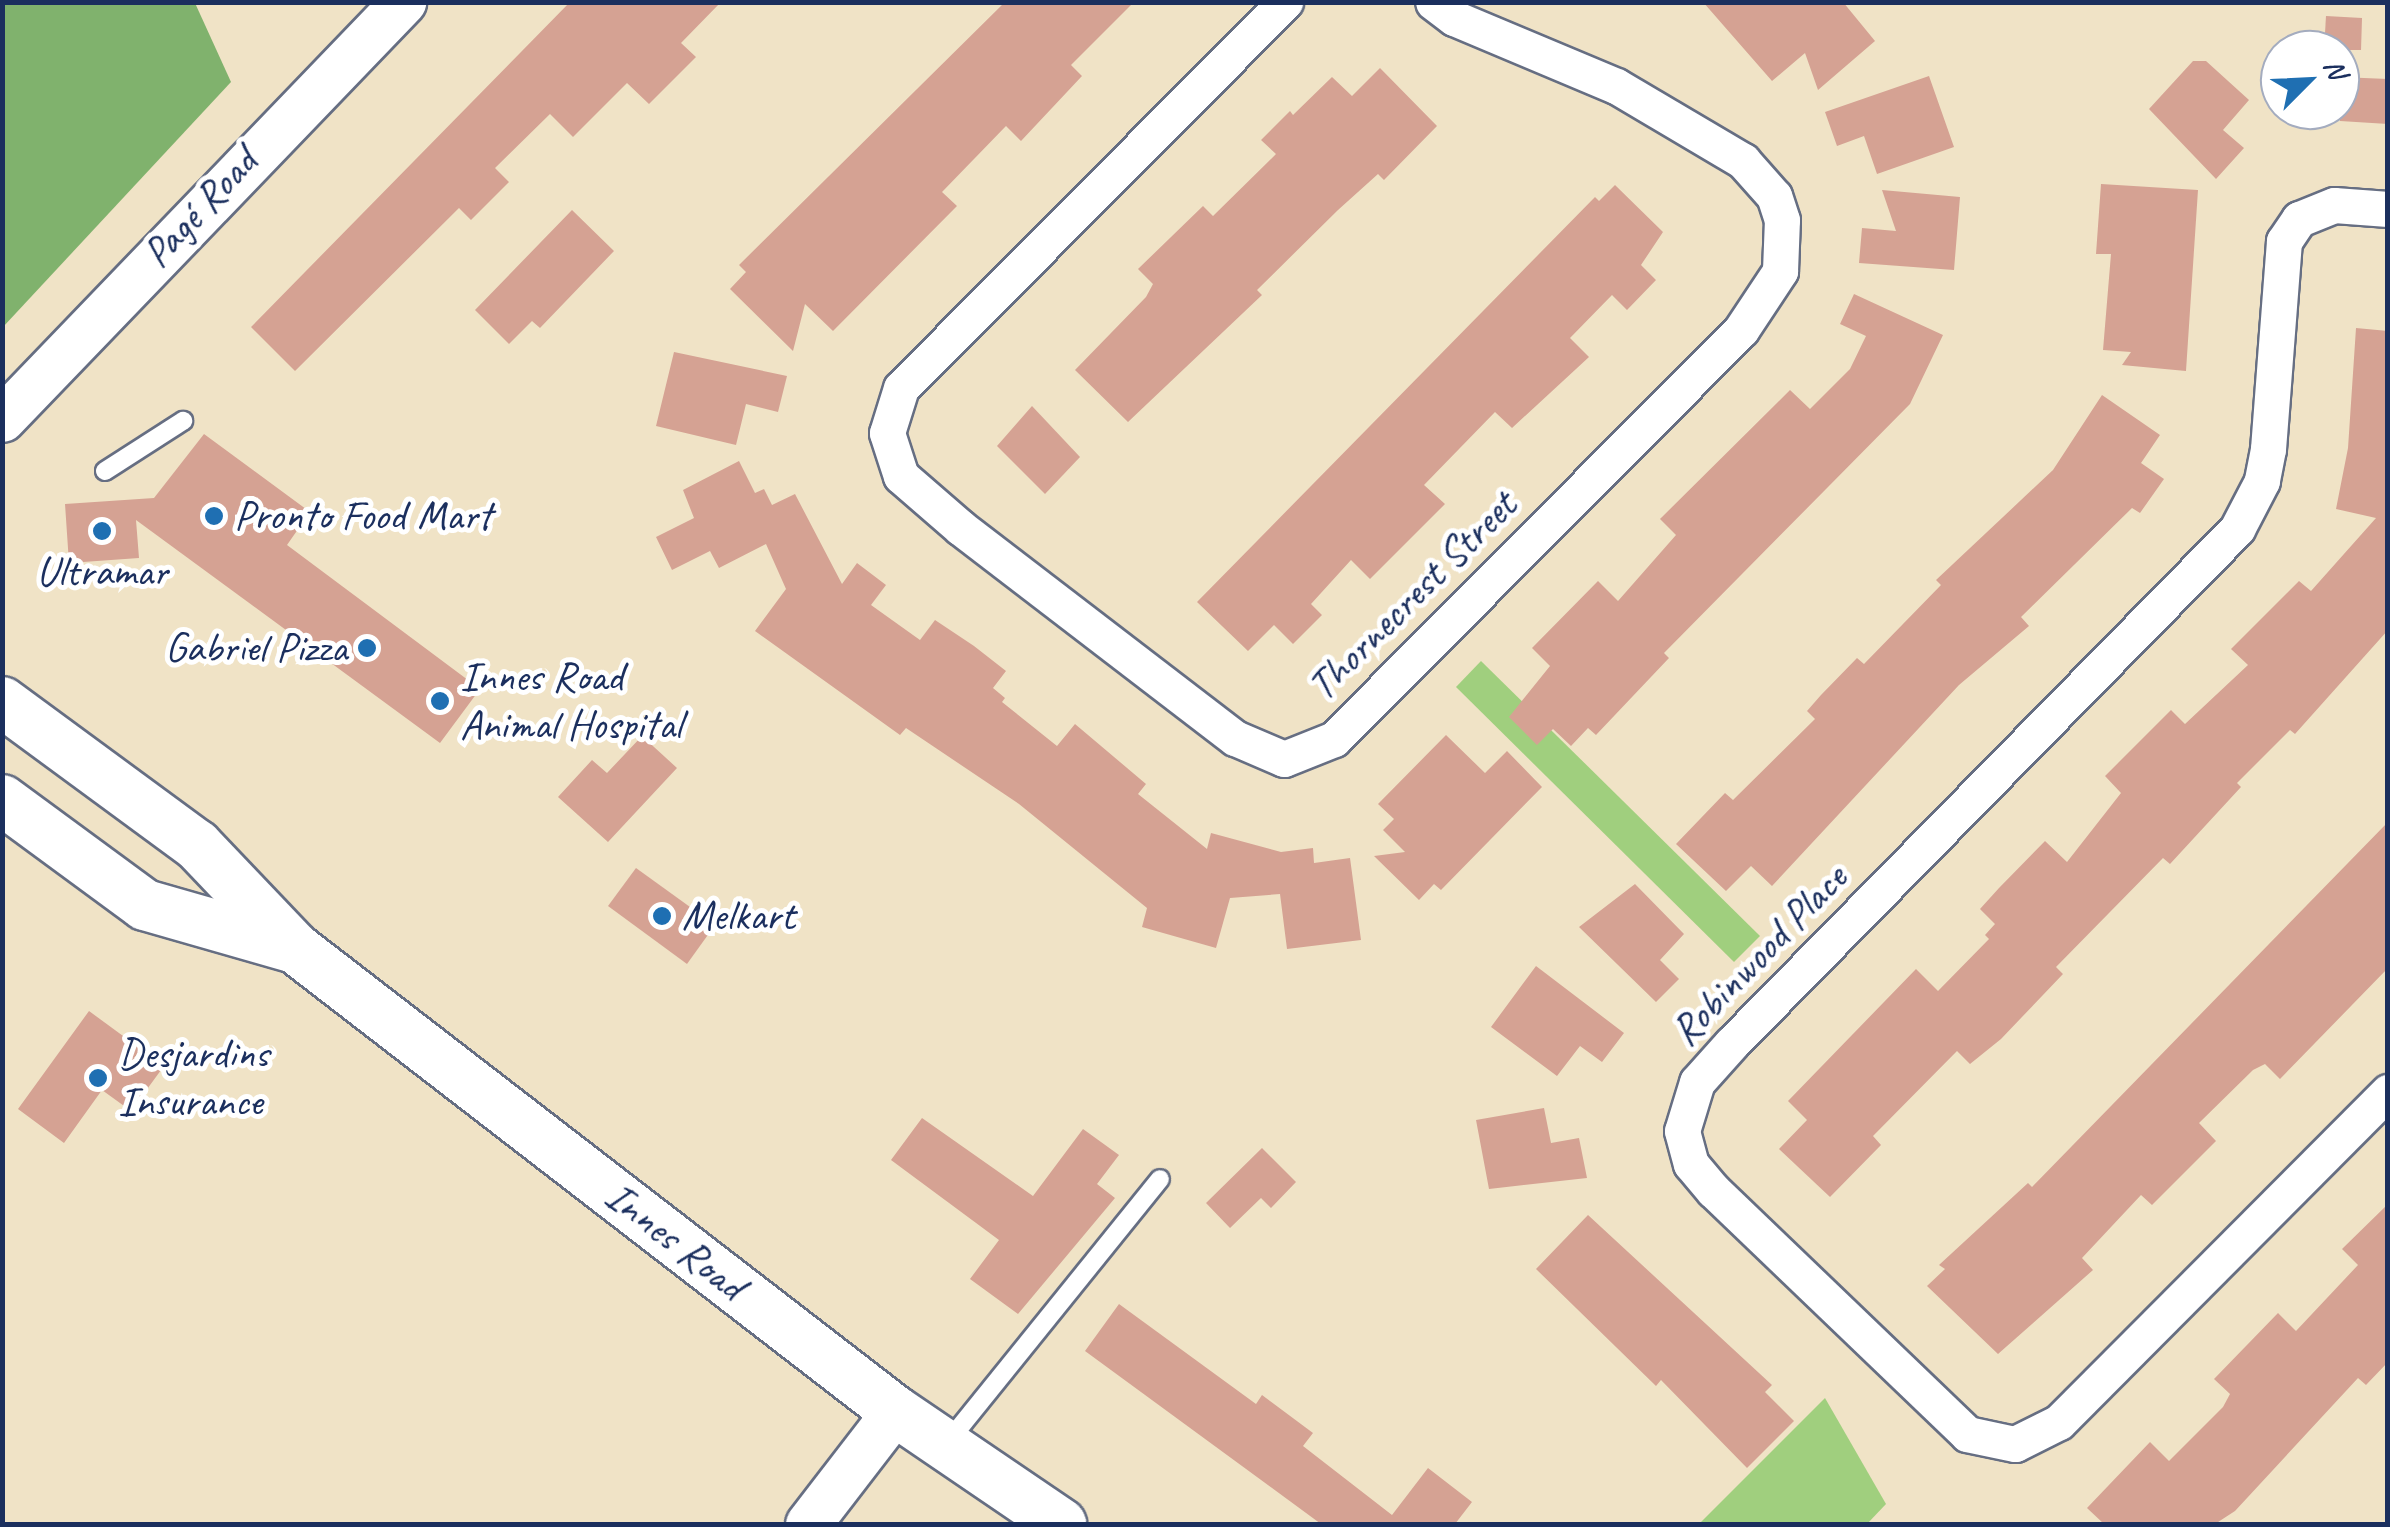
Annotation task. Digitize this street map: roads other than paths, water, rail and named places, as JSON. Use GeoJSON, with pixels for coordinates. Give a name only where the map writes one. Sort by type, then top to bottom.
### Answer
{"type":"FeatureCollection","features":[{"type":"Feature","properties":{"kind":"main road","name":"Innes Road"},"geometry":{"type":"LineString","coordinates":[[2,702],[198,845],[295,948],[894,1410],[1061,1524]]}},
{"type":"Feature","properties":{"kind":"main road","name":"Innes Road"},"geometry":{"type":"LineString","coordinates":[[2,800],[145,906],[295,948]]}},
{"type":"Feature","properties":{"kind":"street","name":"Pagé Road"},"geometry":{"type":"LineString","coordinates":[[2,419],[403,2]]}},
{"type":"Feature","properties":{"kind":"street","name":"Thornecrest Street"},"geometry":{"type":"LineString","coordinates":[[1285,2],[901,388],[888,433],[901,476],[961,528],[1234,738],[1284,759],[1334,739],[1741,330],[1780,272],[1782,220],[1774,196],[1743,161],[1616,86],[1454,18],[1433,2]]}},
{"type":"Feature","properties":{"kind":"street","name":"Robinwood Place"},"geometry":{"type":"LineString","coordinates":[[2388,209],[2334,206],[2299,219],[2284,241],[2268,449],[2262,481],[2237,529],[1732,1044],[1697,1082],[1682,1131],[1691,1164],[1714,1191],[1954,1422],[1990,1443],[2015,1444],[2059,1422],[2388,1092]]}},
{"type":"Feature","properties":{"kind":"street"},"geometry":{"type":"LineString","coordinates":[[808,1524],[894,1410]]}},
{"type":"Feature","properties":{"kind":"lane"},"geometry":{"type":"LineString","coordinates":[[106,471],[184,421]]}},
{"type":"Feature","properties":{"kind":"lane"},"geometry":{"type":"LineString","coordinates":[[946,1446],[1160,1179]]}},
{"type":"Feature","properties":{"kind":"place","name":"Pronto Food Mart"},"geometry":{"type":"Point","coordinates":[214,516]}},
{"type":"Feature","properties":{"kind":"place","name":"Ultramar"},"geometry":{"type":"Point","coordinates":[102,531]}},
{"type":"Feature","properties":{"kind":"place","name":"Gabriel Pizza"},"geometry":{"type":"Point","coordinates":[367,648]}},
{"type":"Feature","properties":{"kind":"place","name":"Innes Road Animal Hospital"},"geometry":{"type":"Point","coordinates":[440,701]}},
{"type":"Feature","properties":{"kind":"place","name":"Melkart"},"geometry":{"type":"Point","coordinates":[662,916]}},
{"type":"Feature","properties":{"kind":"place","name":"Desjardins Insurance"},"geometry":{"type":"Point","coordinates":[98,1078]}}]}
